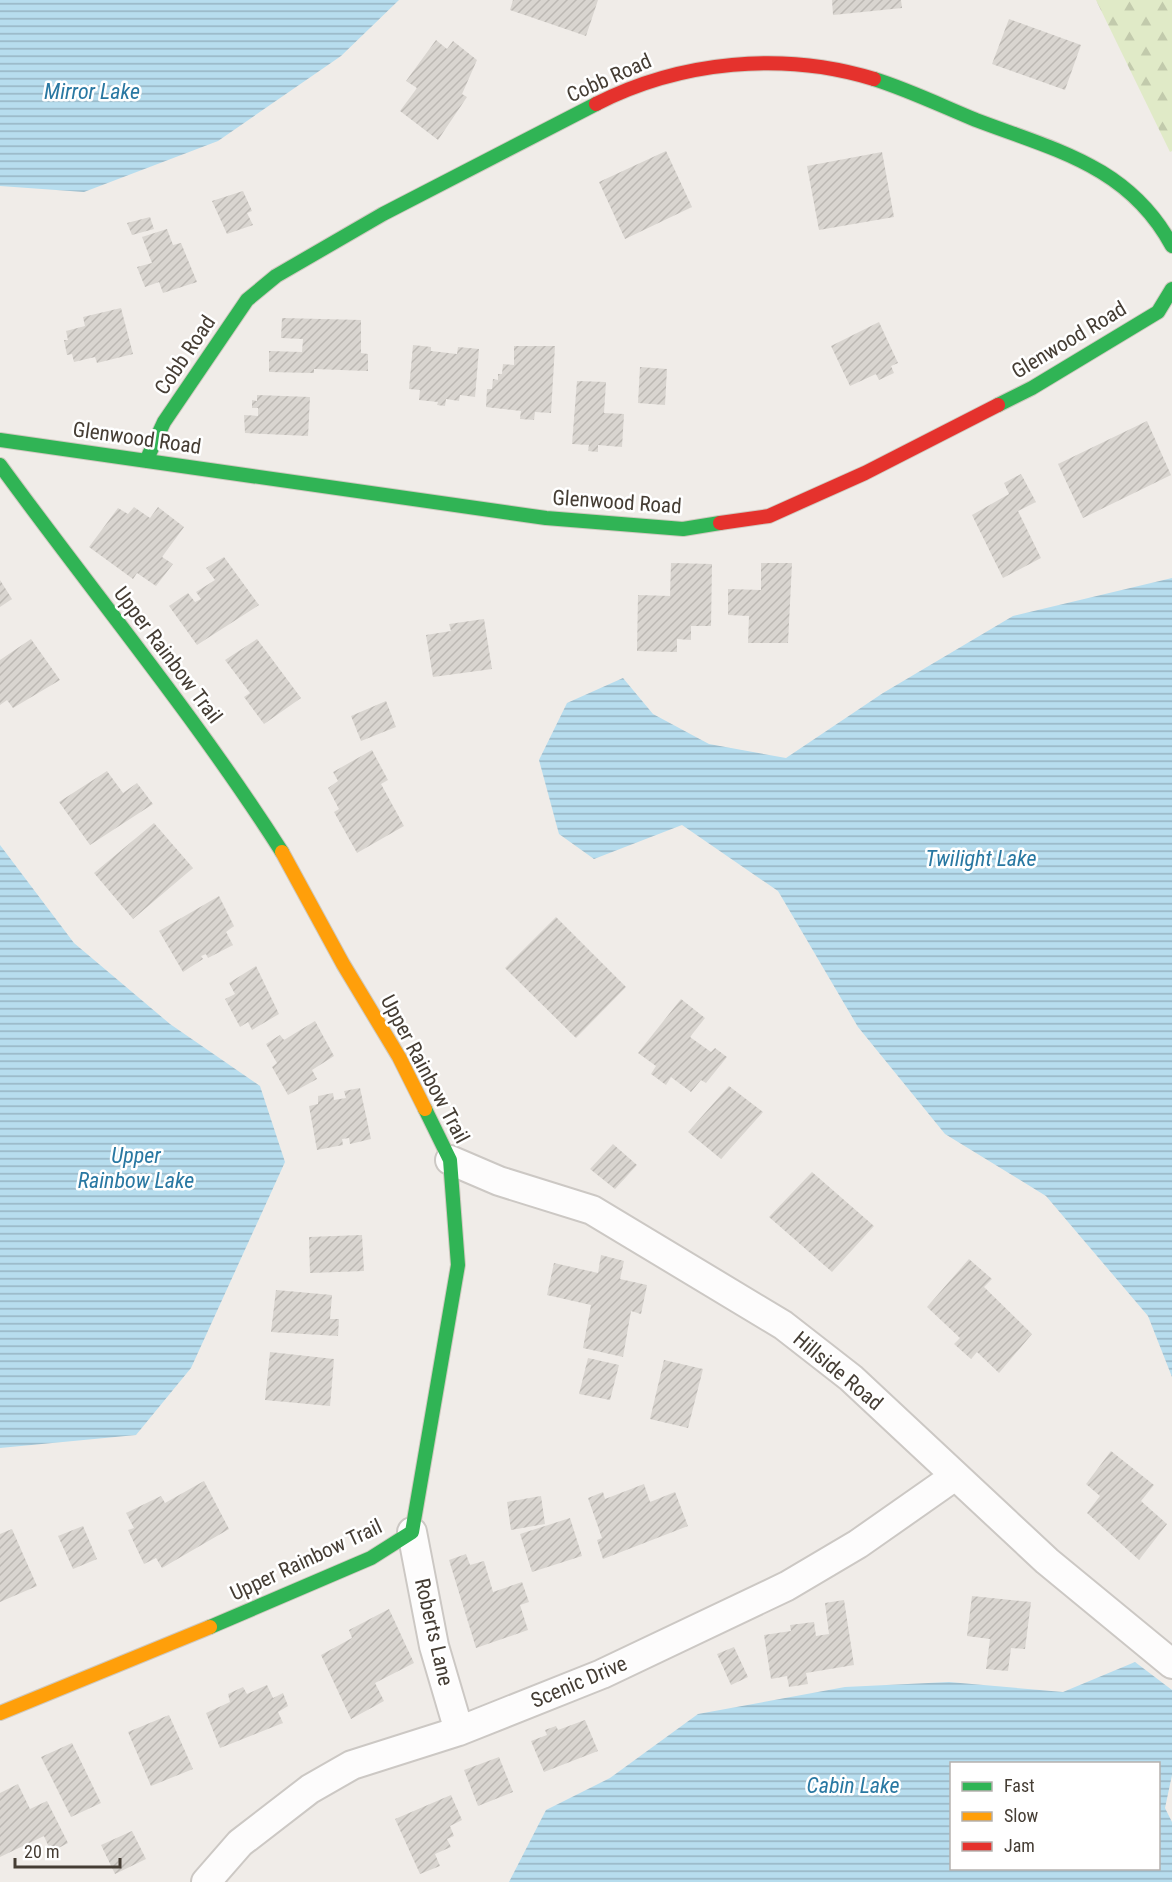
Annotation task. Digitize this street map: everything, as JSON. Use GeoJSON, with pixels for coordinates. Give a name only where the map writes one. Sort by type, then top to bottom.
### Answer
{"type":"FeatureCollection","features":[{"type":"Feature","properties":{"kind":"street","name":"Cobb Road"},"geometry":{"type":"LineString","coordinates":[[146,461],[164,422],[247,300],[276,276],[383,214],[619,92],[659,76],[719,66],[778,63],[818,66],[871,78],[1089,164],[1130,192],[1159,221],[1172,246]]}},
{"type":"Feature","properties":{"kind":"street","name":"Glenwood Road"},"geometry":{"type":"LineString","coordinates":[[0,440],[546,518],[683,529],[770,516],[866,473],[1032,388],[1158,312],[1172,289]]}},
{"type":"Feature","properties":{"kind":"street","name":"Upper Rainbow Trail"},"geometry":{"type":"LineString","coordinates":[[0,465],[63,553],[135,643],[258,815],[297,875],[343,964],[399,1057],[450,1160],[458,1265],[412,1532],[371,1558],[155,1651],[0,1713]]}},
{"type":"Feature","properties":{"kind":"street","name":"Hillside Road"},"geometry":{"type":"LineString","coordinates":[[450,1160],[500,1180],[592,1210],[783,1325],[851,1378],[1047,1561],[1172,1664]]}},
{"type":"Feature","properties":{"kind":"street","name":"Scenic Drive"},"geometry":{"type":"LineString","coordinates":[[206,1882],[240,1843],[310,1789],[352,1765],[459,1731],[602,1674],[787,1586],[858,1544],[955,1476]]}},
{"type":"Feature","properties":{"kind":"street","name":"Roberts Lane"},"geometry":{"type":"LineString","coordinates":[[412,1532],[434,1646],[459,1731]]}},
{"type":"Feature","properties":{"kind":"green space"},"geometry":{"type":"Polygon","coordinates":[[[1096,0],[1172,0],[1172,151],[1170,152],[1096,0]]]}},
{"type":"Feature","properties":{"kind":"water","name":"Mirror Lake"},"geometry":{"type":"Polygon","coordinates":[[[0,0],[399,0],[341,56],[218,141],[84,192],[0,186],[0,0]]]}},
{"type":"Feature","properties":{"kind":"water","name":"Twilight Lake"},"geometry":{"type":"Polygon","coordinates":[[[1172,578],[1172,1377],[1148,1316],[1046,1196],[945,1134],[858,1027],[778,891],[682,825],[594,859],[559,834],[539,760],[567,703],[623,678],[653,714],[709,744],[786,758],[883,693],[1013,616],[1172,578]]]}},
{"type":"Feature","properties":{"kind":"water","name":"Upper Rainbow Lake"},"geometry":{"type":"Polygon","coordinates":[[[0,845],[74,943],[170,1024],[260,1086],[285,1162],[191,1368],[136,1435],[0,1448],[0,845]]]}},
{"type":"Feature","properties":{"kind":"water","name":"Cabin Lake"},"geometry":{"type":"Polygon","coordinates":[[[1135,1662],[1172,1690],[1172,1775],[1165,1808],[1172,1822],[1172,1882],[509,1882],[546,1810],[610,1778],[698,1714],[845,1687],[949,1682],[1063,1692],[1135,1662]]]}},
{"type":"Feature","properties":{"kind":"building"},"geometry":{"type":"Polygon","coordinates":[[[513,0],[598,0],[586,36],[510,10],[513,0]]]}},
{"type":"Feature","properties":{"kind":"building"},"geometry":{"type":"Polygon","coordinates":[[[832,0],[901,0],[902,8],[833,15],[832,0]]]}},
{"type":"Feature","properties":{"kind":"building"},"geometry":{"type":"Polygon","coordinates":[[[1009,19],[1081,45],[1065,90],[992,64],[1009,19]]]}},
{"type":"Feature","properties":{"kind":"building"},"geometry":{"type":"Polygon","coordinates":[[[436,40],[447,49],[453,41],[477,60],[462,94],[467,97],[438,140],[400,111],[417,88],[406,81],[436,40]]]}},
{"type":"Feature","properties":{"kind":"building"},"geometry":{"type":"Polygon","coordinates":[[[666,151],[692,207],[625,239],[599,182],[666,151]]]}},
{"type":"Feature","properties":{"kind":"building"},"geometry":{"type":"Polygon","coordinates":[[[882,152],[894,217],[819,230],[807,166],[882,152]]]}},
{"type":"Feature","properties":{"kind":"building"},"geometry":{"type":"Polygon","coordinates":[[[243,191],[252,211],[247,213],[253,225],[227,234],[212,201],[243,191]]]}},
{"type":"Feature","properties":{"kind":"building"},"geometry":{"type":"Polygon","coordinates":[[[150,217],[154,229],[132,235],[127,223],[150,217]]]}},
{"type":"Feature","properties":{"kind":"building"},"geometry":{"type":"Polygon","coordinates":[[[167,229],[173,245],[181,243],[197,282],[163,293],[159,282],[145,287],[137,267],[152,263],[142,237],[167,229]]]}},
{"type":"Feature","properties":{"kind":"building"},"geometry":{"type":"Polygon","coordinates":[[[121,308],[133,354],[97,363],[95,357],[74,362],[72,354],[67,355],[64,340],[68,340],[66,331],[85,326],[83,317],[121,308]]]}},
{"type":"Feature","properties":{"kind":"building"},"geometry":{"type":"Polygon","coordinates":[[[282,318],[361,320],[361,353],[368,354],[368,371],[314,369],[314,373],[269,372],[269,351],[302,352],[303,339],[281,338],[282,318]]]}},
{"type":"Feature","properties":{"kind":"building"},"geometry":{"type":"Polygon","coordinates":[[[879,322],[898,363],[891,366],[894,373],[879,380],[876,374],[850,386],[831,346],[879,322]]]}},
{"type":"Feature","properties":{"kind":"building"},"geometry":{"type":"Polygon","coordinates":[[[413,345],[431,347],[431,351],[457,354],[458,347],[479,349],[475,397],[460,395],[459,401],[446,399],[445,406],[437,405],[438,402],[419,400],[420,390],[409,389],[413,345]]]}},
{"type":"Feature","properties":{"kind":"building"},"geometry":{"type":"Polygon","coordinates":[[[514,346],[555,346],[551,413],[535,412],[534,420],[520,419],[521,411],[486,407],[487,389],[492,389],[493,379],[498,380],[498,374],[502,374],[503,364],[514,365],[514,346]]]}},
{"type":"Feature","properties":{"kind":"building"},"geometry":{"type":"Polygon","coordinates":[[[640,367],[667,369],[665,405],[638,403],[640,367]]]}},
{"type":"Feature","properties":{"kind":"building"},"geometry":{"type":"Polygon","coordinates":[[[577,381],[606,382],[604,413],[624,414],[622,447],[598,445],[598,452],[588,451],[589,445],[572,444],[577,381]]]}},
{"type":"Feature","properties":{"kind":"building"},"geometry":{"type":"Polygon","coordinates":[[[257,395],[310,397],[308,436],[245,433],[244,415],[258,416],[258,408],[252,408],[252,400],[257,401],[257,395]]]}},
{"type":"Feature","properties":{"kind":"building"},"geometry":{"type":"Polygon","coordinates":[[[1147,421],[1171,475],[1083,518],[1058,464],[1147,421]]]}},
{"type":"Feature","properties":{"kind":"building"},"geometry":{"type":"Polygon","coordinates":[[[1021,474],[1036,502],[1018,511],[1041,558],[1003,578],[972,515],[1009,494],[1004,483],[1021,474]]]}},
{"type":"Feature","properties":{"kind":"building"},"geometry":{"type":"Polygon","coordinates":[[[134,507],[150,518],[158,507],[184,527],[162,557],[173,564],[156,586],[137,573],[133,579],[89,547],[118,508],[128,514],[134,507]]]}},
{"type":"Feature","properties":{"kind":"building"},"geometry":{"type":"Polygon","coordinates":[[[224,557],[259,605],[197,645],[169,606],[188,593],[195,602],[201,599],[196,592],[215,580],[206,568],[224,557]]]}},
{"type":"Feature","properties":{"kind":"building"},"geometry":{"type":"Polygon","coordinates":[[[671,563],[712,564],[711,626],[691,626],[691,640],[677,639],[677,652],[637,651],[638,595],[670,596],[671,563]]]}},
{"type":"Feature","properties":{"kind":"building"},"geometry":{"type":"Polygon","coordinates":[[[761,563],[792,563],[788,643],[748,643],[749,616],[728,615],[728,589],[761,590],[761,563]]]}},
{"type":"Feature","properties":{"kind":"building"},"geometry":{"type":"Polygon","coordinates":[[[0,580],[12,599],[0,607],[0,580]]]}},
{"type":"Feature","properties":{"kind":"building"},"geometry":{"type":"Polygon","coordinates":[[[484,619],[492,669],[433,677],[426,635],[451,631],[449,624],[484,619]]]}},
{"type":"Feature","properties":{"kind":"building"},"geometry":{"type":"Polygon","coordinates":[[[31,639],[60,680],[13,708],[7,700],[0,705],[0,660],[31,639]]]}},
{"type":"Feature","properties":{"kind":"building"},"geometry":{"type":"Polygon","coordinates":[[[257,639],[301,698],[264,724],[244,697],[250,693],[225,660],[257,639]]]}},
{"type":"Feature","properties":{"kind":"building"},"geometry":{"type":"Polygon","coordinates":[[[386,701],[396,727],[361,741],[351,716],[386,701]]]}},
{"type":"Feature","properties":{"kind":"building"},"geometry":{"type":"Polygon","coordinates":[[[372,750],[388,780],[381,784],[404,826],[357,853],[334,812],[339,809],[328,788],[338,781],[333,772],[372,750]]]}},
{"type":"Feature","properties":{"kind":"building"},"geometry":{"type":"Polygon","coordinates":[[[107,771],[123,793],[137,783],[153,804],[90,845],[59,802],[107,771]]]}},
{"type":"Feature","properties":{"kind":"building"},"geometry":{"type":"Polygon","coordinates":[[[154,823],[193,868],[133,919],[94,873],[154,823]]]}},
{"type":"Feature","properties":{"kind":"building"},"geometry":{"type":"Polygon","coordinates":[[[219,896],[234,926],[226,932],[233,945],[208,958],[206,954],[201,956],[203,959],[183,972],[159,931],[219,896]]]}},
{"type":"Feature","properties":{"kind":"building"},"geometry":{"type":"Polygon","coordinates":[[[556,917],[626,987],[576,1038],[505,968],[556,917]]]}},
{"type":"Feature","properties":{"kind":"building"},"geometry":{"type":"Polygon","coordinates":[[[256,966],[279,1014],[252,1030],[248,1022],[240,1027],[225,999],[235,994],[229,983],[256,966]]]}},
{"type":"Feature","properties":{"kind":"building"},"geometry":{"type":"Polygon","coordinates":[[[681,999],[705,1018],[690,1037],[711,1052],[715,1048],[727,1057],[706,1083],[701,1080],[691,1092],[671,1077],[666,1085],[651,1074],[656,1066],[638,1053],[681,999]]]}},
{"type":"Feature","properties":{"kind":"building"},"geometry":{"type":"Polygon","coordinates":[[[315,1021],[334,1056],[312,1070],[317,1079],[288,1095],[272,1067],[277,1063],[266,1044],[280,1035],[284,1040],[315,1021]]]}},
{"type":"Feature","properties":{"kind":"building"},"geometry":{"type":"Polygon","coordinates":[[[729,1086],[763,1112],[721,1159],[688,1132],[729,1086]]]}},
{"type":"Feature","properties":{"kind":"building"},"geometry":{"type":"Polygon","coordinates":[[[360,1088],[371,1139],[350,1144],[349,1138],[342,1139],[343,1145],[317,1150],[309,1106],[318,1104],[318,1096],[333,1093],[334,1100],[346,1098],[344,1091],[360,1088]]]}},
{"type":"Feature","properties":{"kind":"building"},"geometry":{"type":"Polygon","coordinates":[[[613,1144],[637,1165],[615,1189],[590,1169],[613,1144]]]}},
{"type":"Feature","properties":{"kind":"building"},"geometry":{"type":"Polygon","coordinates":[[[812,1172],[874,1226],[832,1272],[769,1217],[812,1172]]]}},
{"type":"Feature","properties":{"kind":"building"},"geometry":{"type":"Polygon","coordinates":[[[362,1235],[364,1271],[310,1273],[309,1237],[362,1235]]]}},
{"type":"Feature","properties":{"kind":"building"},"geometry":{"type":"Polygon","coordinates":[[[601,1255],[624,1261],[620,1279],[647,1285],[641,1314],[631,1311],[623,1357],[583,1348],[591,1305],[547,1295],[554,1263],[598,1273],[601,1255]]]}},
{"type":"Feature","properties":{"kind":"building"},"geometry":{"type":"Polygon","coordinates":[[[969,1259],[992,1279],[984,1287],[1032,1334],[999,1373],[977,1352],[971,1359],[954,1344],[960,1338],[927,1307],[969,1259]]]}},
{"type":"Feature","properties":{"kind":"building"},"geometry":{"type":"Polygon","coordinates":[[[276,1290],[332,1295],[330,1319],[339,1319],[338,1336],[271,1332],[276,1290]]]}},
{"type":"Feature","properties":{"kind":"building"},"geometry":{"type":"Polygon","coordinates":[[[270,1352],[334,1359],[330,1406],[265,1400],[270,1352]]]}},
{"type":"Feature","properties":{"kind":"building"},"geometry":{"type":"Polygon","coordinates":[[[588,1358],[619,1365],[610,1400],[579,1394],[588,1358]]]}},
{"type":"Feature","properties":{"kind":"building"},"geometry":{"type":"Polygon","coordinates":[[[664,1360],[703,1369],[688,1428],[650,1419],[664,1360]]]}},
{"type":"Feature","properties":{"kind":"building"},"geometry":{"type":"Polygon","coordinates":[[[1111,1451],[1154,1485],[1141,1501],[1167,1524],[1139,1560],[1087,1513],[1100,1496],[1086,1484],[1111,1451]]]}},
{"type":"Feature","properties":{"kind":"building"},"geometry":{"type":"Polygon","coordinates":[[[204,1481],[229,1529],[162,1568],[156,1558],[144,1564],[128,1530],[134,1528],[126,1513],[161,1496],[165,1503],[204,1481]]]}},
{"type":"Feature","properties":{"kind":"building"},"geometry":{"type":"Polygon","coordinates":[[[644,1484],[650,1502],[675,1492],[688,1526],[603,1559],[597,1540],[602,1538],[588,1498],[603,1492],[605,1499],[644,1484]]]}},
{"type":"Feature","properties":{"kind":"building"},"geometry":{"type":"Polygon","coordinates":[[[541,1496],[545,1524],[511,1530],[507,1502],[541,1496]]]}},
{"type":"Feature","properties":{"kind":"building"},"geometry":{"type":"Polygon","coordinates":[[[570,1518],[582,1556],[532,1572],[520,1534],[570,1518]]]}},
{"type":"Feature","properties":{"kind":"building"},"geometry":{"type":"Polygon","coordinates":[[[83,1526],[97,1559],[73,1569],[58,1536],[83,1526]]]}},
{"type":"Feature","properties":{"kind":"building"},"geometry":{"type":"Polygon","coordinates":[[[12,1529],[37,1586],[0,1602],[0,1534],[12,1529]]]}},
{"type":"Feature","properties":{"kind":"building"},"geometry":{"type":"Polygon","coordinates":[[[466,1554],[470,1565],[484,1561],[493,1592],[522,1582],[529,1602],[520,1605],[528,1630],[476,1648],[449,1560],[466,1554]]]}},
{"type":"Feature","properties":{"kind":"building"},"geometry":{"type":"Polygon","coordinates":[[[972,1596],[1031,1602],[1025,1649],[1011,1648],[1008,1671],[986,1669],[990,1639],[967,1636],[972,1596]]]}},
{"type":"Feature","properties":{"kind":"building"},"geometry":{"type":"Polygon","coordinates":[[[844,1600],[854,1665],[806,1673],[808,1684],[789,1687],[787,1676],[771,1679],[764,1635],[791,1631],[790,1625],[814,1622],[816,1636],[829,1634],[825,1603],[844,1600]]]}},
{"type":"Feature","properties":{"kind":"building"},"geometry":{"type":"Polygon","coordinates":[[[389,1609],[414,1663],[375,1683],[384,1701],[351,1719],[321,1655],[352,1638],[349,1630],[389,1609]]]}},
{"type":"Feature","properties":{"kind":"building"},"geometry":{"type":"Polygon","coordinates":[[[734,1647],[748,1677],[731,1685],[717,1654],[734,1647]]]}},
{"type":"Feature","properties":{"kind":"building"},"geometry":{"type":"Polygon","coordinates":[[[267,1685],[273,1698],[283,1693],[288,1706],[278,1712],[283,1723],[220,1748],[206,1713],[230,1702],[228,1694],[243,1687],[247,1694],[267,1685]]]}},
{"type":"Feature","properties":{"kind":"building"},"geometry":{"type":"Polygon","coordinates":[[[169,1715],[193,1769],[151,1786],[128,1732],[169,1715]]]}},
{"type":"Feature","properties":{"kind":"building"},"geometry":{"type":"Polygon","coordinates":[[[585,1720],[598,1751],[544,1772],[531,1741],[547,1735],[545,1730],[556,1726],[558,1730],[585,1720]]]}},
{"type":"Feature","properties":{"kind":"building"},"geometry":{"type":"Polygon","coordinates":[[[72,1743],[101,1803],[71,1817],[41,1757],[72,1743]]]}},
{"type":"Feature","properties":{"kind":"building"},"geometry":{"type":"Polygon","coordinates":[[[499,1757],[513,1792],[478,1806],[464,1770],[499,1757]]]}},
{"type":"Feature","properties":{"kind":"building"},"geometry":{"type":"Polygon","coordinates":[[[18,1784],[30,1809],[47,1801],[68,1843],[51,1852],[44,1836],[0,1857],[0,1793],[18,1784]]]}},
{"type":"Feature","properties":{"kind":"building"},"geometry":{"type":"Polygon","coordinates":[[[451,1795],[462,1820],[450,1826],[454,1836],[447,1839],[451,1847],[435,1854],[440,1866],[420,1874],[395,1819],[451,1795]]]}},
{"type":"Feature","properties":{"kind":"building"},"geometry":{"type":"Polygon","coordinates":[[[132,1831],[146,1859],[115,1874],[101,1845],[132,1831]]]}},
{"type":"Feature","properties":{"kind":"traffic: fast"},"geometry":{"type":"LineString","coordinates":[[874,79],[1087,164],[1112,179],[1134,197],[1154,219],[1172,246]]}},
{"type":"Feature","properties":{"kind":"traffic: fast"},"geometry":{"type":"LineString","coordinates":[[146,461],[164,422],[247,300],[276,276],[383,214],[596,104]]}},
{"type":"Feature","properties":{"kind":"traffic: fast"},"geometry":{"type":"LineString","coordinates":[[998,405],[1032,388],[1158,312],[1172,289]]}},
{"type":"Feature","properties":{"kind":"traffic: fast"},"geometry":{"type":"LineString","coordinates":[[0,440],[546,518],[683,529],[720,523]]}},
{"type":"Feature","properties":{"kind":"traffic: fast"},"geometry":{"type":"LineString","coordinates":[[0,465],[180,704],[282,852]]}},
{"type":"Feature","properties":{"kind":"traffic: fast"},"geometry":{"type":"LineString","coordinates":[[210,1627],[371,1558],[412,1532],[458,1265],[450,1160],[425,1109]]}},
{"type":"Feature","properties":{"kind":"traffic: slow"},"geometry":{"type":"LineString","coordinates":[[282,852],[343,964],[399,1057],[425,1109]]}},
{"type":"Feature","properties":{"kind":"traffic: slow"},"geometry":{"type":"LineString","coordinates":[[0,1713],[210,1627]]}},
{"type":"Feature","properties":{"kind":"traffic: jam"},"geometry":{"type":"LineString","coordinates":[[596,104],[628,89],[662,78],[732,65],[768,63],[804,65],[839,70],[874,79]]}},
{"type":"Feature","properties":{"kind":"traffic: jam"},"geometry":{"type":"LineString","coordinates":[[720,523],[769,516],[865,473],[998,405]]}}]}
